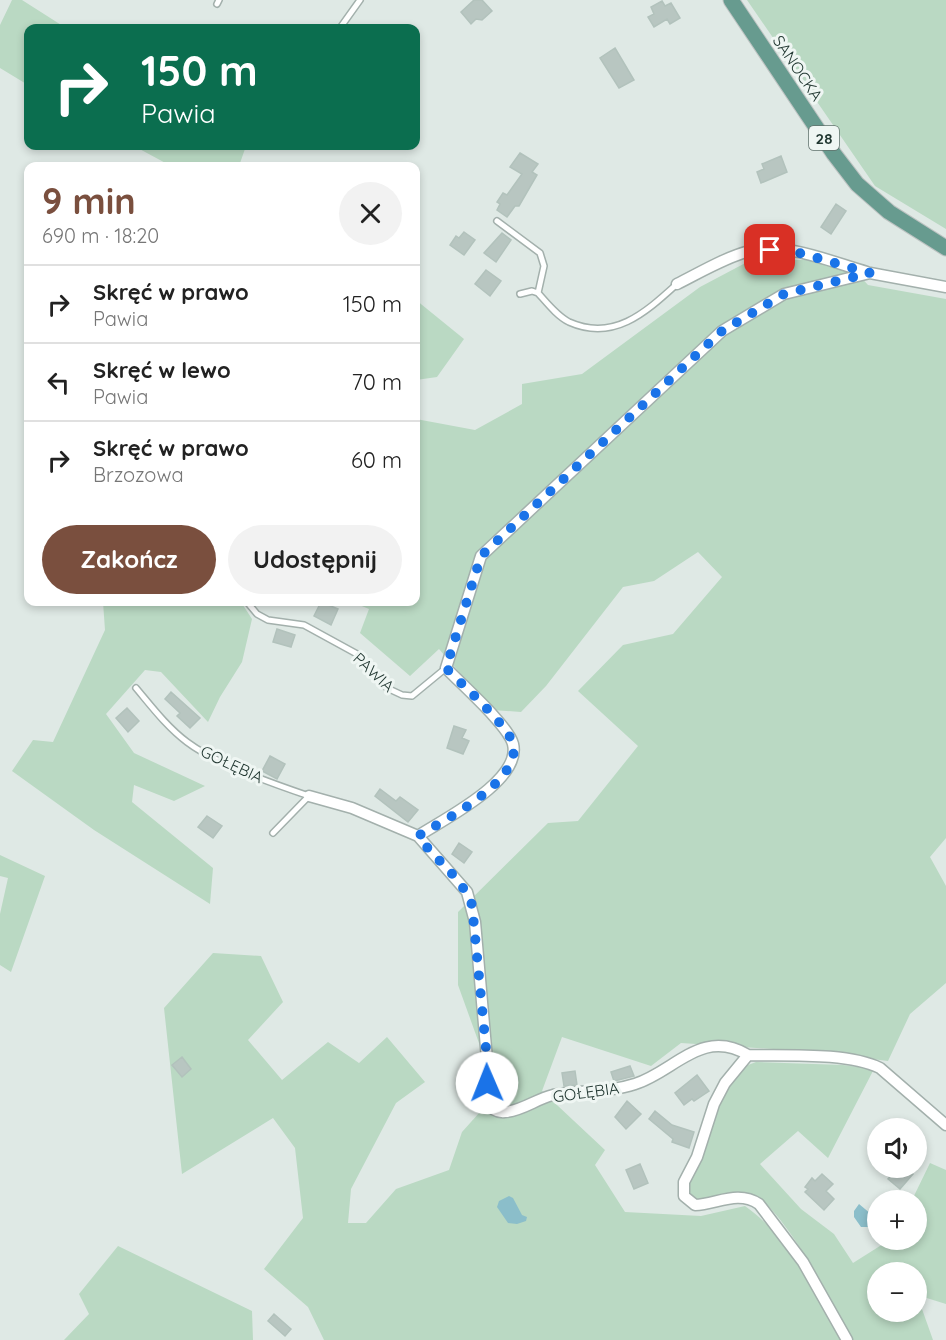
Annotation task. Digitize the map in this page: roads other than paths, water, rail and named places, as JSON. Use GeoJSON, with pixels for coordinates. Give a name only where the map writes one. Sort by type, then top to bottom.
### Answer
{"type":"FeatureCollection","features":[{"type":"Feature","properties":{"kind":"main road","name":"SANOCKA"},"geometry":{"type":"LineString","coordinates":[[731,0],[834,154],[857,184],[889,212],[946,248]]}},
{"type":"Feature","properties":{"kind":"street"},"geometry":{"type":"LineString","coordinates":[[677,284],[725,259],[751,251],[789,250],[870,273],[946,287]]}},
{"type":"Feature","properties":{"kind":"street"},"geometry":{"type":"LineString","coordinates":[[418,836],[451,818],[482,795],[501,776],[513,753],[513,744],[502,727],[446,668],[481,556],[722,331],[784,294],[870,273]]}},
{"type":"Feature","properties":{"kind":"street","name":"GOŁĘBIA"},"geometry":{"type":"LineString","coordinates":[[309,796],[351,808],[418,836],[467,892],[472,905],[487,1059],[486,1102],[490,1108],[505,1112],[550,1096],[633,1085],[652,1077],[701,1048],[734,1048],[748,1055],[845,1059],[868,1063],[880,1068],[946,1125]]}},
{"type":"Feature","properties":{"kind":"street"},"geometry":{"type":"LineString","coordinates":[[748,1055],[725,1083],[712,1109],[697,1157],[684,1182],[684,1196],[694,1205],[710,1205],[737,1197],[752,1199],[759,1204],[803,1262],[847,1340]]}},
{"type":"Feature","properties":{"kind":"lane"},"geometry":{"type":"LineString","coordinates":[[343,24],[360,0]]}},
{"type":"Feature","properties":{"kind":"lane"},"geometry":{"type":"LineString","coordinates":[[497,221],[540,253],[544,266],[537,293]]}},
{"type":"Feature","properties":{"kind":"lane"},"geometry":{"type":"LineString","coordinates":[[520,294],[532,291],[537,293],[568,321],[599,327],[615,326],[636,318],[677,284]]}},
{"type":"Feature","properties":{"kind":"lane","name":"PAWIA"},"geometry":{"type":"LineString","coordinates":[[250,606],[257,614],[268,620],[304,625],[357,654],[387,688],[402,695],[412,696],[446,668]]}},
{"type":"Feature","properties":{"kind":"lane","name":"GOŁĘBIA"},"geometry":{"type":"LineString","coordinates":[[136,688],[169,727],[197,749],[282,787],[309,796]]}},
{"type":"Feature","properties":{"kind":"lane"},"geometry":{"type":"LineString","coordinates":[[273,833],[309,796]]}},
{"type":"Feature","properties":{"kind":"water"},"geometry":{"type":"Polygon","coordinates":[[[509,1196],[513,1198],[522,1215],[527,1217],[526,1221],[517,1224],[508,1223],[497,1207],[499,1201],[509,1196]]]}},
{"type":"Feature","properties":{"kind":"water"},"geometry":{"type":"Polygon","coordinates":[[[859,1204],[867,1211],[867,1227],[861,1227],[854,1217],[854,1211],[859,1204]]]}}]}
